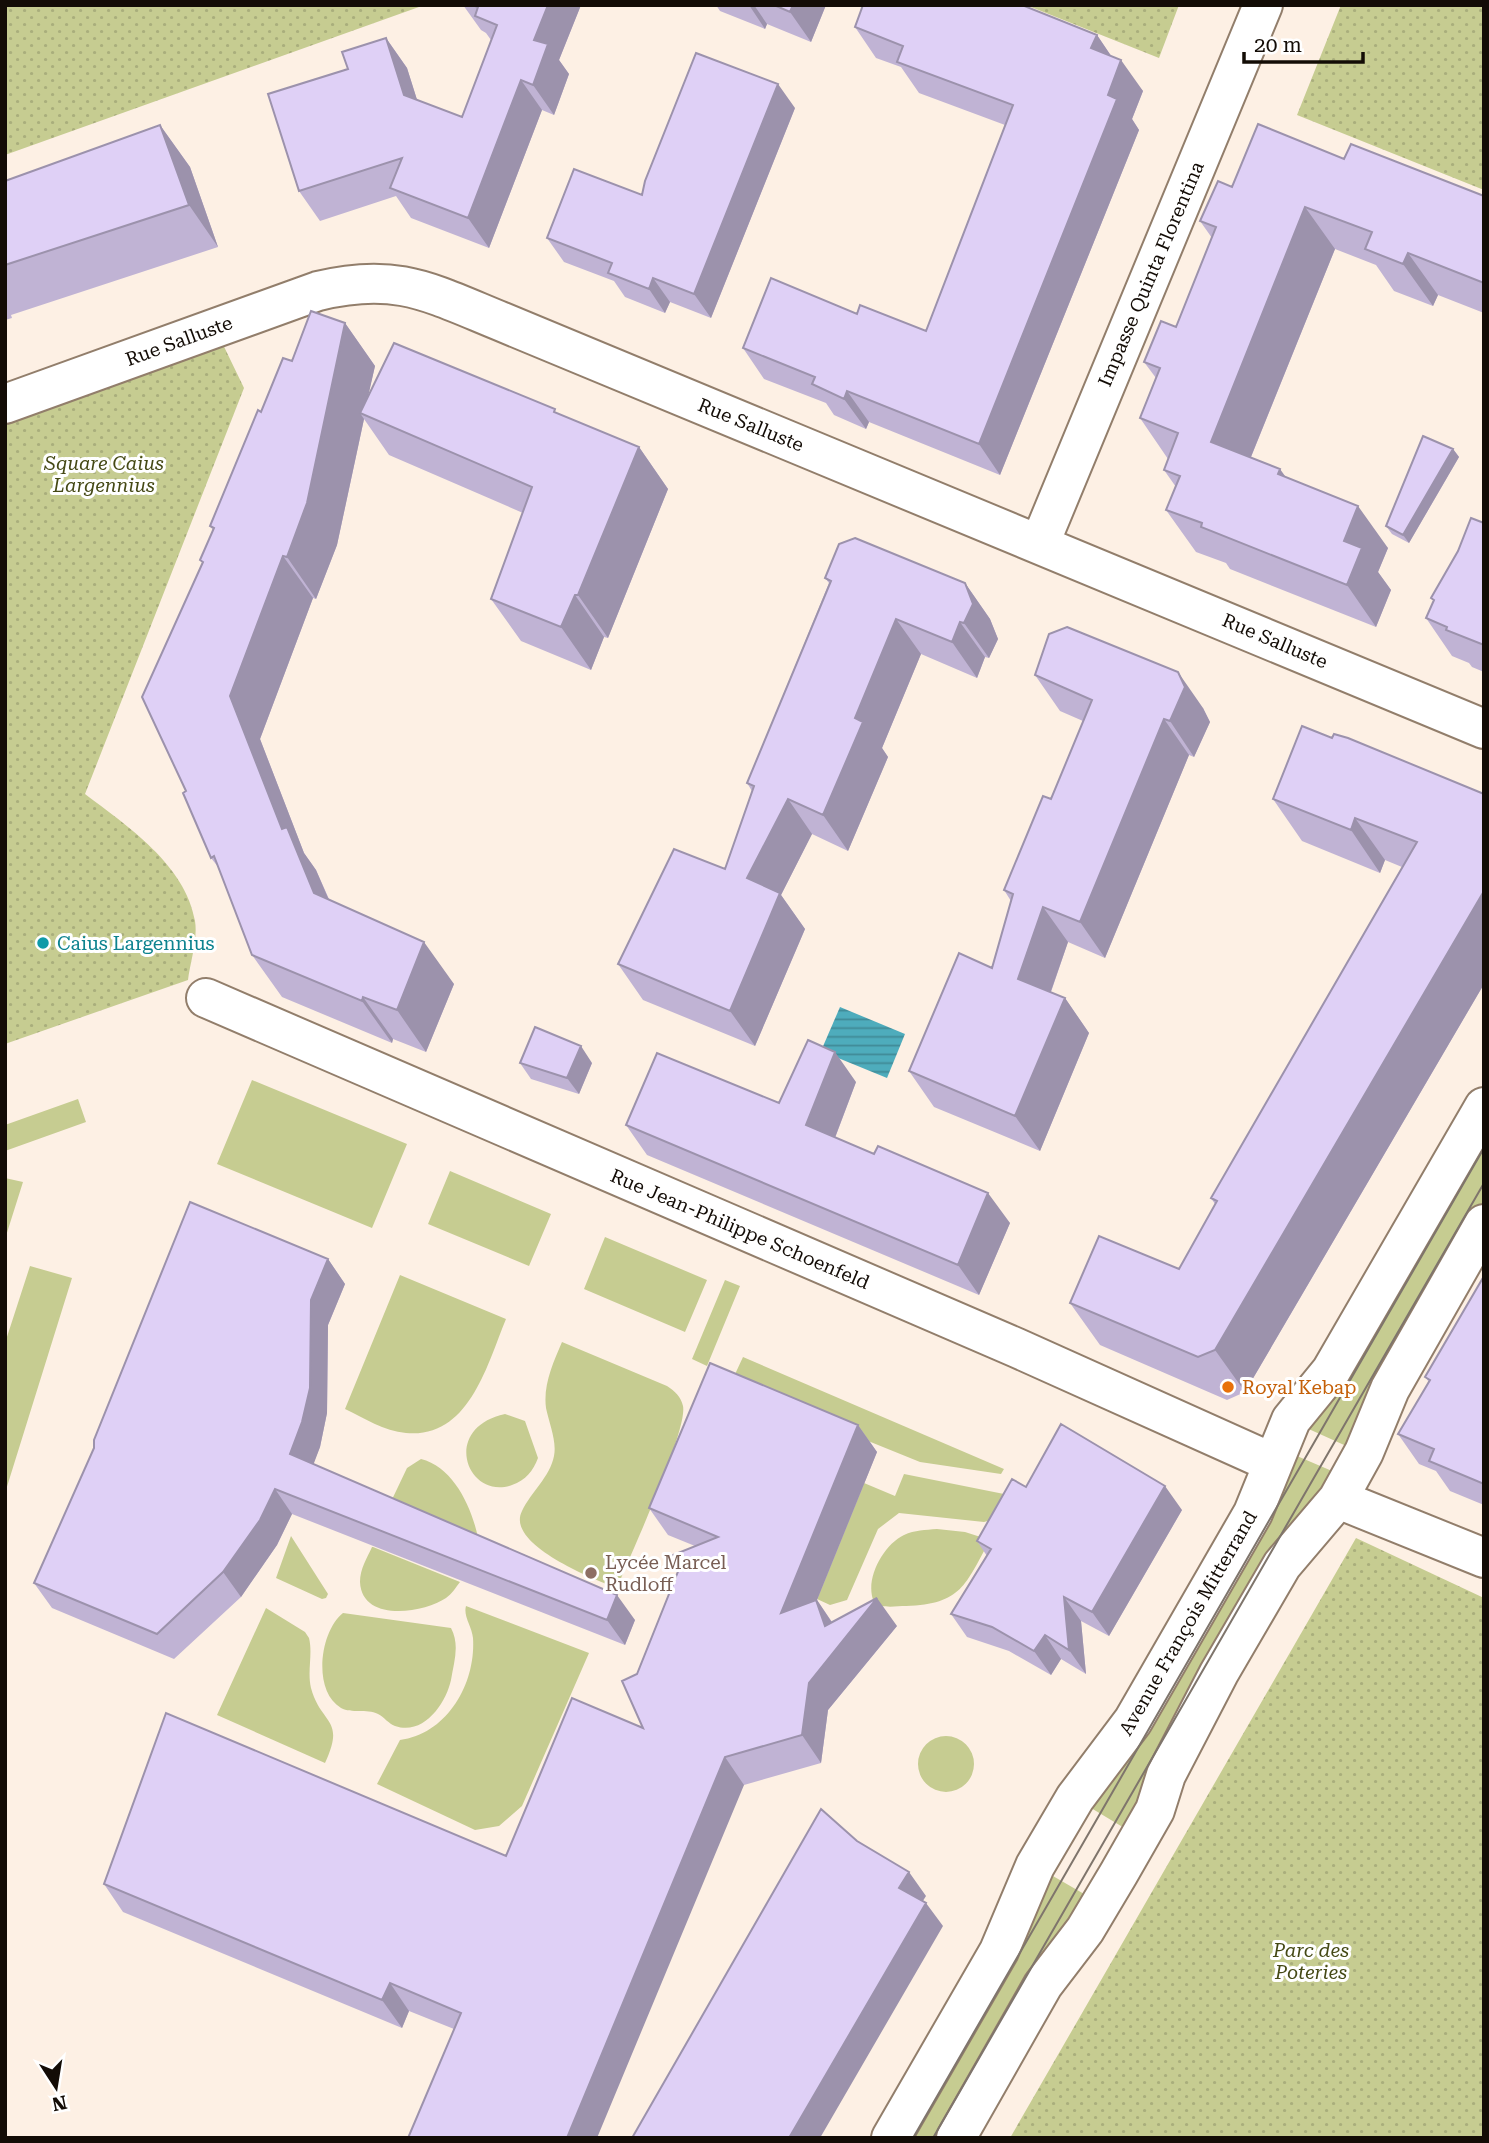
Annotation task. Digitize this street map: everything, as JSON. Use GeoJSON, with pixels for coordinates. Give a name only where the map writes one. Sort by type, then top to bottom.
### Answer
{"type":"FeatureCollection","features":[{"type":"Feature","properties":{"kind":"street","name":"Impasse Quinta Florentina"},"geometry":{"type":"LineString","coordinates":[[1040,543],[1263,5]]}},
{"type":"Feature","properties":{"kind":"street","name":"Rue Salluste"},"geometry":{"type":"LineString","coordinates":[[5,404],[318,291],[369,281],[400,285],[426,291],[1484,729]]}},
{"type":"Feature","properties":{"kind":"street","name":"Rue Jean-Philippe Schoenfeld"},"geometry":{"type":"LineString","coordinates":[[206,998],[1273,1463]]}},
{"type":"Feature","properties":{"kind":"street","name":"Avenue François Mitterrand"},"geometry":{"type":"LineString","coordinates":[[891,2138],[999,1951],[1035,1866],[1075,1798],[1133,1721],[1252,1513],[1291,1420],[1331,1371],[1484,1107]]}},
{"type":"Feature","properties":{"kind":"street"},"geometry":{"type":"LineString","coordinates":[[956,2138],[1043,1985],[1085,1930],[1119,1874],[1155,1810],[1166,1774],[1213,1684],[1282,1565],[1338,1499],[1364,1452],[1390,1390],[1484,1224]]}},
{"type":"Feature","properties":{"kind":"street"},"geometry":{"type":"LineString","coordinates":[[1338,1499],[1484,1558]]}},
{"type":"Feature","properties":{"kind":"green space"},"geometry":{"type":"Polygon","coordinates":[[[5,5],[418,5],[419,7],[5,155],[5,5]]]}},
{"type":"Feature","properties":{"kind":"green space"},"geometry":{"type":"Polygon","coordinates":[[[1026,5],[1179,5],[1159,58],[1026,5]]]}},
{"type":"Feature","properties":{"kind":"green space"},"geometry":{"type":"Polygon","coordinates":[[[1341,5],[1476,5],[1484,8],[1484,190],[1297,115],[1341,5]]]}},
{"type":"Feature","properties":{"kind":"green space","name":"Square Caius Largennius"},"geometry":{"type":"Polygon","coordinates":[[[215,328],[244,388],[85,794],[152,848],[180,882],[189,901],[196,928],[188,980],[5,1044],[5,404],[215,328]]]}},
{"type":"Feature","properties":{"kind":"green space"},"geometry":{"type":"Polygon","coordinates":[[[252,1080],[407,1144],[372,1228],[217,1164],[252,1080]]]}},
{"type":"Feature","properties":{"kind":"green space"},"geometry":{"type":"Polygon","coordinates":[[[78,1099],[86,1122],[5,1151],[5,1125],[78,1099]]]}},
{"type":"Feature","properties":{"kind":"green space"},"geometry":{"type":"Polygon","coordinates":[[[1484,1128],[1484,1204],[1380,1382],[1353,1449],[1302,1426],[1484,1128]]]}},
{"type":"Feature","properties":{"kind":"green space"},"geometry":{"type":"Polygon","coordinates":[[[450,1171],[551,1214],[529,1266],[428,1224],[450,1171]]]}},
{"type":"Feature","properties":{"kind":"green space"},"geometry":{"type":"Polygon","coordinates":[[[5,1178],[23,1182],[5,1239],[5,1178]]]}},
{"type":"Feature","properties":{"kind":"green space"},"geometry":{"type":"Polygon","coordinates":[[[605,1237],[707,1280],[685,1332],[584,1289],[605,1237]]]}},
{"type":"Feature","properties":{"kind":"green space"},"geometry":{"type":"Polygon","coordinates":[[[30,1266],[72,1278],[5,1493],[5,1343],[30,1266]]]}},
{"type":"Feature","properties":{"kind":"green space"},"geometry":{"type":"Polygon","coordinates":[[[400,1275],[506,1319],[483,1377],[472,1396],[446,1424],[428,1432],[406,1433],[390,1430],[345,1409],[400,1275]]]}},
{"type":"Feature","properties":{"kind":"green space"},"geometry":{"type":"Polygon","coordinates":[[[725,1280],[740,1286],[707,1366],[692,1359],[725,1280]]]}},
{"type":"Feature","properties":{"kind":"green space"},"geometry":{"type":"Polygon","coordinates":[[[562,1342],[667,1386],[677,1394],[683,1406],[682,1419],[667,1466],[617,1588],[554,1559],[526,1536],[520,1523],[522,1511],[549,1471],[554,1456],[554,1438],[545,1399],[550,1374],[562,1342]]]}},
{"type":"Feature","properties":{"kind":"green space"},"geometry":{"type":"Polygon","coordinates":[[[743,1357],[1004,1469],[1001,1474],[920,1462],[730,1385],[743,1357]]]}},
{"type":"Feature","properties":{"kind":"green space"},"geometry":{"type":"Polygon","coordinates":[[[505,1414],[525,1421],[538,1458],[525,1478],[512,1485],[496,1487],[483,1483],[473,1473],[467,1461],[467,1447],[472,1433],[485,1422],[505,1414]]]}},
{"type":"Feature","properties":{"kind":"green space"},"geometry":{"type":"Polygon","coordinates":[[[1290,1453],[1339,1474],[1131,1832],[1086,1805],[1290,1453]]]}},
{"type":"Feature","properties":{"kind":"green space"},"geometry":{"type":"Polygon","coordinates":[[[421,1459],[445,1472],[463,1495],[474,1523],[480,1550],[387,1510],[407,1468],[421,1459]]]}},
{"type":"Feature","properties":{"kind":"green space"},"geometry":{"type":"Polygon","coordinates":[[[904,1474],[1009,1495],[991,1520],[984,1522],[899,1513],[878,1529],[847,1600],[830,1605],[817,1599],[864,1483],[895,1496],[904,1474]]]}},
{"type":"Feature","properties":{"kind":"green space"},"geometry":{"type":"Polygon","coordinates":[[[937,1529],[965,1532],[990,1540],[960,1589],[951,1596],[925,1604],[889,1607],[874,1602],[874,1574],[877,1564],[889,1547],[908,1533],[937,1529]]]}},
{"type":"Feature","properties":{"kind":"green space"},"geometry":{"type":"Polygon","coordinates":[[[291,1536],[328,1594],[326,1598],[322,1599],[276,1578],[291,1536]]]}},
{"type":"Feature","properties":{"kind":"green space","name":"Parc des Poteries"},"geometry":{"type":"Polygon","coordinates":[[[1356,1538],[1484,1598],[1484,2138],[1010,2138],[1356,1538]]]}},
{"type":"Feature","properties":{"kind":"green space"},"geometry":{"type":"Polygon","coordinates":[[[372,1547],[460,1582],[448,1596],[424,1608],[396,1611],[382,1609],[371,1604],[363,1595],[360,1582],[362,1568],[372,1547]]]}},
{"type":"Feature","properties":{"kind":"green space"},"geometry":{"type":"Polygon","coordinates":[[[466,1606],[589,1653],[522,1806],[499,1826],[475,1830],[377,1784],[400,1740],[417,1736],[432,1728],[445,1717],[464,1689],[473,1655],[473,1638],[466,1606]]]}},
{"type":"Feature","properties":{"kind":"green space"},"geometry":{"type":"Polygon","coordinates":[[[266,1608],[305,1632],[309,1638],[311,1688],[332,1729],[331,1748],[325,1763],[217,1715],[266,1608]]]}},
{"type":"Feature","properties":{"kind":"green space"},"geometry":{"type":"Polygon","coordinates":[[[343,1613],[451,1628],[456,1647],[451,1680],[439,1707],[424,1722],[406,1728],[395,1726],[378,1714],[345,1710],[332,1700],[326,1689],[322,1661],[329,1633],[343,1613]]]}},
{"type":"Feature","properties":{"kind":"green space"},"geometry":{"type":"Polygon","coordinates":[[[946,1736],[957,1738],[966,1744],[972,1753],[972,1775],[966,1784],[957,1790],[946,1792],[935,1790],[926,1784],[920,1775],[918,1764],[920,1753],[926,1744],[935,1738],[946,1736]]]}},
{"type":"Feature","properties":{"kind":"green space"},"geometry":{"type":"Polygon","coordinates":[[[1046,1872],[1091,1898],[944,2138],[902,2138],[1046,1872]]]}},
{"type":"Feature","properties":{"kind":"water"},"geometry":{"type":"Polygon","coordinates":[[[840,1007],[905,1034],[887,1078],[821,1051],[840,1007]]]}},
{"type":"Feature","properties":{"kind":"building"},"geometry":{"type":"Polygon","coordinates":[[[472,5],[548,5],[534,40],[548,44],[533,85],[521,80],[468,218],[390,188],[402,158],[299,191],[268,94],[348,69],[342,52],[386,38],[404,95],[462,117],[497,25],[475,16],[478,7],[472,5]]]}},
{"type":"Feature","properties":{"kind":"building"},"geometry":{"type":"Polygon","coordinates":[[[774,5],[793,5],[790,12],[774,5]]]}},
{"type":"Feature","properties":{"kind":"building"},"geometry":{"type":"Polygon","coordinates":[[[863,5],[1022,5],[1097,35],[1091,48],[1121,60],[1108,95],[1117,99],[979,444],[847,391],[844,399],[812,384],[815,377],[743,348],[771,278],[857,314],[860,305],[926,331],[1013,105],[897,62],[903,46],[855,27],[863,5]]]}},
{"type":"Feature","properties":{"kind":"building"},"geometry":{"type":"Polygon","coordinates":[[[696,53],[778,84],[694,294],[653,278],[649,289],[608,273],[612,263],[547,238],[574,169],[642,195],[645,181],[696,53]]]}},
{"type":"Feature","properties":{"kind":"building"},"geometry":{"type":"Polygon","coordinates":[[[1258,124],[1344,159],[1351,144],[1484,196],[1484,283],[1408,253],[1403,264],[1365,249],[1372,232],[1305,207],[1211,442],[1280,469],[1278,474],[1358,506],[1344,541],[1362,548],[1347,585],[1201,527],[1202,523],[1166,510],[1180,476],[1164,470],[1178,433],[1140,418],[1160,368],[1144,362],[1161,321],[1176,327],[1216,227],[1200,221],[1218,181],[1232,187],[1258,124]]]}},
{"type":"Feature","properties":{"kind":"building"},"geometry":{"type":"Polygon","coordinates":[[[160,125],[189,205],[5,265],[5,181],[160,125]]]}},
{"type":"Feature","properties":{"kind":"building"},"geometry":{"type":"Polygon","coordinates":[[[311,311],[345,323],[307,503],[287,557],[283,556],[230,696],[282,829],[287,827],[314,893],[424,942],[397,1010],[363,997],[362,1001],[252,955],[214,856],[211,858],[183,793],[186,791],[142,697],[203,562],[200,560],[214,528],[210,526],[258,410],[261,412],[283,358],[292,361],[311,311]]]}},
{"type":"Feature","properties":{"kind":"building"},"geometry":{"type":"Polygon","coordinates":[[[394,343],[555,409],[554,412],[639,447],[578,595],[575,595],[561,627],[491,599],[532,487],[360,413],[394,343]]]}},
{"type":"Feature","properties":{"kind":"building"},"geometry":{"type":"Polygon","coordinates":[[[1423,436],[1453,449],[1403,535],[1386,526],[1423,436]]]}},
{"type":"Feature","properties":{"kind":"building"},"geometry":{"type":"Polygon","coordinates":[[[1471,518],[1484,523],[1484,645],[1446,630],[1447,627],[1426,618],[1434,600],[1431,598],[1458,551],[1471,518]]]}},
{"type":"Feature","properties":{"kind":"building"},"geometry":{"type":"Polygon","coordinates":[[[855,538],[965,583],[973,604],[964,623],[960,622],[952,642],[896,619],[855,718],[863,722],[823,815],[788,799],[747,878],[780,893],[730,1011],[618,964],[674,849],[725,869],[754,786],[747,783],[831,581],[825,578],[839,544],[855,538]]]}},
{"type":"Feature","properties":{"kind":"building"},"geometry":{"type":"Polygon","coordinates":[[[1067,627],[1178,672],[1185,687],[1170,721],[1164,719],[1080,922],[1043,907],[1018,979],[1065,998],[1015,1116],[909,1071],[959,953],[992,968],[1013,894],[1004,890],[1043,796],[1051,799],[1092,700],[1035,675],[1049,634],[1067,627]]]}},
{"type":"Feature","properties":{"kind":"building"},"geometry":{"type":"Polygon","coordinates":[[[1302,726],[1332,738],[1334,734],[1348,738],[1484,794],[1484,891],[1215,1350],[1198,1357],[1070,1303],[1099,1236],[1179,1269],[1217,1201],[1211,1198],[1417,842],[1355,818],[1351,830],[1273,799],[1302,726]]]}},
{"type":"Feature","properties":{"kind":"building"},"geometry":{"type":"Polygon","coordinates":[[[535,1027],[581,1046],[567,1078],[520,1063],[535,1027]]]}},
{"type":"Feature","properties":{"kind":"building"},"geometry":{"type":"Polygon","coordinates":[[[808,1040],[835,1052],[806,1125],[874,1154],[878,1146],[988,1193],[958,1265],[626,1125],[657,1053],[779,1103],[808,1040]]]}},
{"type":"Feature","properties":{"kind":"building"},"geometry":{"type":"Polygon","coordinates":[[[190,1202],[328,1259],[311,1300],[310,1388],[302,1422],[290,1454],[617,1595],[607,1620],[275,1489],[260,1520],[223,1572],[157,1634],[34,1583],[94,1448],[94,1440],[190,1202]]]}},
{"type":"Feature","properties":{"kind":"building"},"geometry":{"type":"Polygon","coordinates":[[[1484,1276],[1484,1484],[1429,1461],[1434,1449],[1398,1434],[1430,1380],[1425,1377],[1484,1276]]]}},
{"type":"Feature","properties":{"kind":"building"},"geometry":{"type":"Polygon","coordinates":[[[710,1363],[858,1425],[781,1613],[816,1600],[825,1626],[877,1598],[809,1683],[802,1735],[725,1757],[567,2138],[408,2138],[461,2013],[390,1983],[382,2000],[104,1884],[166,1713],[506,1856],[572,1698],[643,1728],[622,1681],[637,1674],[679,1569],[673,1555],[718,1537],[649,1508],[710,1363]]]}},
{"type":"Feature","properties":{"kind":"building"},"geometry":{"type":"Polygon","coordinates":[[[1061,1424],[1165,1486],[1092,1612],[1064,1597],[1069,1650],[1045,1635],[1034,1651],[992,1627],[951,1614],[991,1549],[977,1541],[1012,1479],[1026,1487],[1061,1424]]]}},
{"type":"Feature","properties":{"kind":"building"},"geometry":{"type":"Polygon","coordinates":[[[821,1809],[857,1841],[909,1872],[899,1888],[926,1903],[789,2138],[632,2138],[821,1809]]]}},
{"type":"Feature","properties":{"kind":"tram line"},"geometry":{"type":"LineString","coordinates":[[913,2138],[1484,1148]]}},
{"type":"Feature","properties":{"kind":"tram line"},"geometry":{"type":"LineString","coordinates":[[933,2138],[1484,1183]]}},
{"type":"Feature","properties":{"kind":"place","name":"Caius Largennius"},"geometry":{"type":"Point","coordinates":[43,943]}},
{"type":"Feature","properties":{"kind":"place","name":"Royal Kebap"},"geometry":{"type":"Point","coordinates":[1228,1387]}},
{"type":"Feature","properties":{"kind":"place","name":"Lycée Marcel Rudloff"},"geometry":{"type":"Point","coordinates":[591,1573]}}]}
